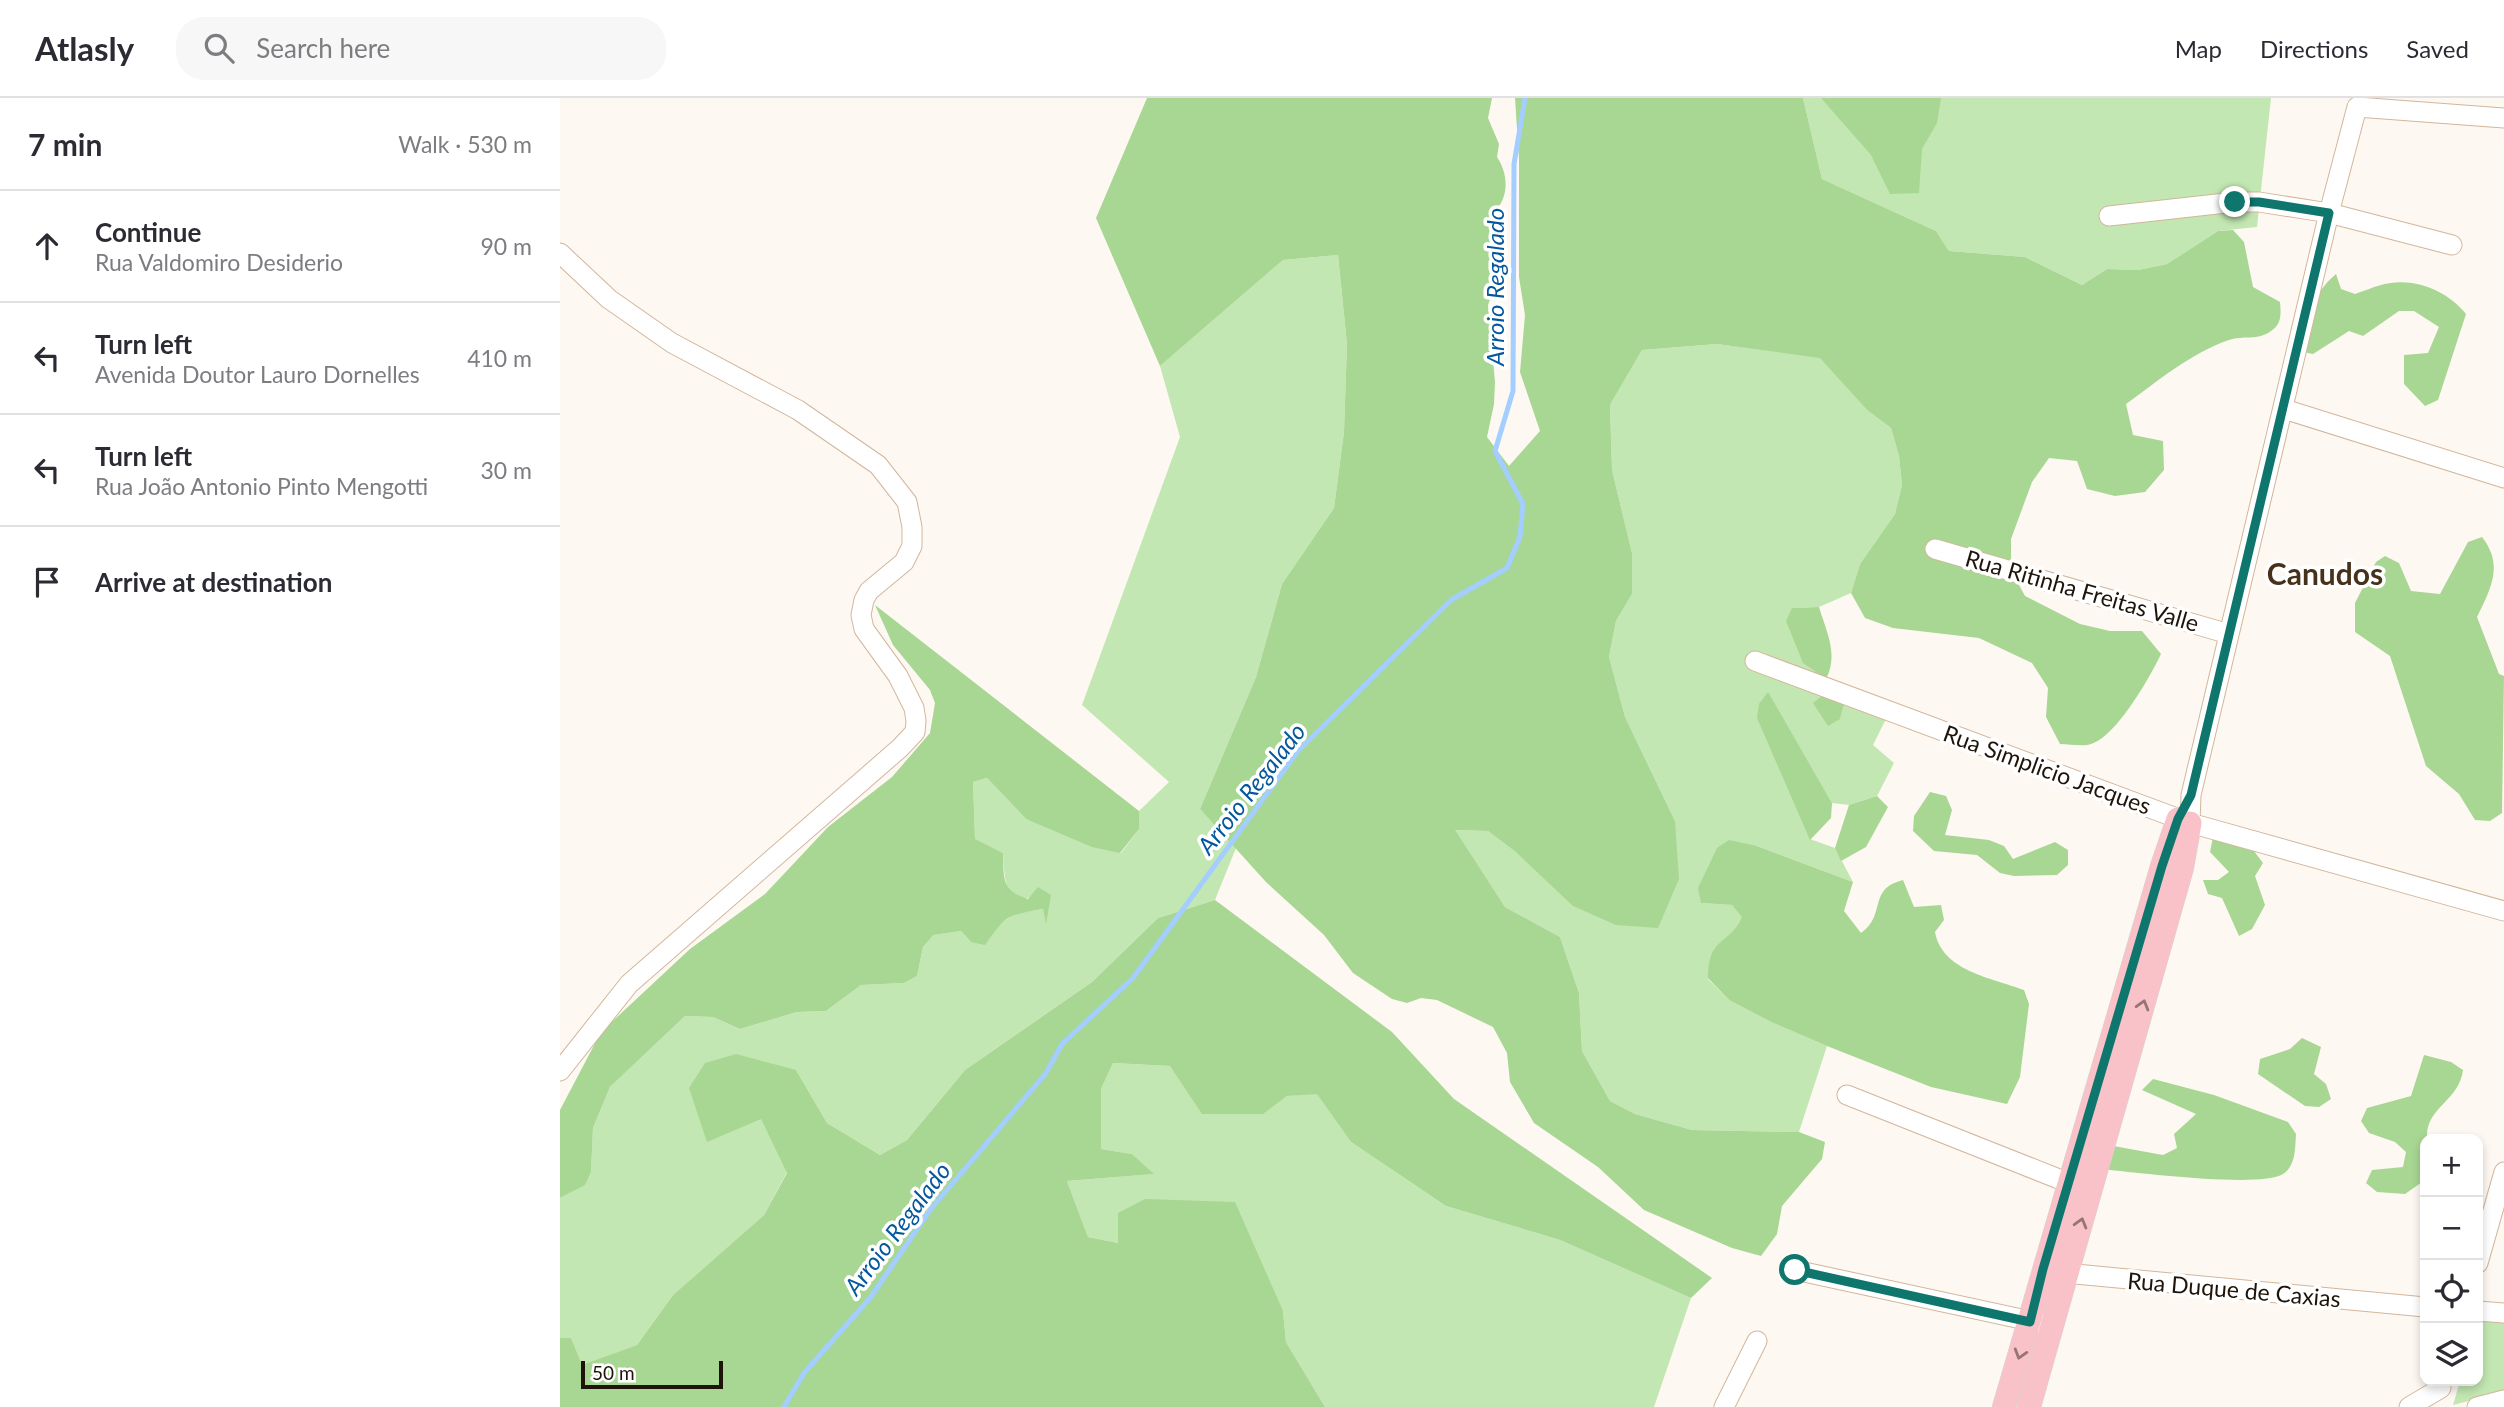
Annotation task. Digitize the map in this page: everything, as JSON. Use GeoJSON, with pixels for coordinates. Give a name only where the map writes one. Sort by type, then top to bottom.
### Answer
{"type":"FeatureCollection","features":[{"type":"Feature","properties":{"kind":"main road"},"geometry":{"type":"LineString","coordinates":[[2029,1407],[2041,1324],[2043,1269],[2162,866],[2184,821]]}},
{"type":"Feature","properties":{"kind":"main road"},"geometry":{"type":"LineString","coordinates":[[2004,1407],[2066,1275],[2182,869],[2184,821]]}},
{"type":"Feature","properties":{"kind":"street"},"geometry":{"type":"LineString","coordinates":[[2184,821],[2329,213],[2357,107],[2504,118]]}},
{"type":"Feature","properties":{"kind":"street"},"geometry":{"type":"LineString","coordinates":[[2109,216],[2235,202],[2259,202],[2329,213],[2452,245]]}},
{"type":"Feature","properties":{"kind":"street"},"geometry":{"type":"LineString","coordinates":[[560,253],[610,299],[672,343],[798,410],[878,465],[900,492],[907,502],[912,527],[912,546],[904,562],[869,591],[861,615],[864,629],[898,676],[914,709],[916,721],[915,732],[900,748],[629,984],[560,1071]]}},
{"type":"Feature","properties":{"kind":"street"},"geometry":{"type":"LineString","coordinates":[[2284,409],[2504,478]]}},
{"type":"Feature","properties":{"kind":"street","name":"Rua Ritinha Freitas Valle"},"geometry":{"type":"LineString","coordinates":[[1934,549],[2229,634]]}},
{"type":"Feature","properties":{"kind":"street","name":"Rua Simplicio Jacques"},"geometry":{"type":"LineString","coordinates":[[1755,661],[2184,821],[2504,911]]}},
{"type":"Feature","properties":{"kind":"street"},"geometry":{"type":"LineString","coordinates":[[1847,1095],[2069,1183]]}},
{"type":"Feature","properties":{"kind":"street"},"geometry":{"type":"LineString","coordinates":[[2479,1260],[2504,1172]]}},
{"type":"Feature","properties":{"kind":"street","name":"Rua Duque de Caxias"},"geometry":{"type":"LineString","coordinates":[[2043,1269],[2066,1275],[2420,1307]]}},
{"type":"Feature","properties":{"kind":"street"},"geometry":{"type":"LineString","coordinates":[[1795,1270],[2041,1324]]}},
{"type":"Feature","properties":{"kind":"street"},"geometry":{"type":"LineString","coordinates":[[2483,1311],[2504,1313]]}},
{"type":"Feature","properties":{"kind":"street"},"geometry":{"type":"LineString","coordinates":[[1724,1407],[1757,1341]]}},
{"type":"Feature","properties":{"kind":"street"},"geometry":{"type":"LineString","coordinates":[[2409,1407],[2439,1386]]}},
{"type":"Feature","properties":{"kind":"street"},"geometry":{"type":"LineString","coordinates":[[2435,1407],[2441,1386]]}},
{"type":"Feature","properties":{"kind":"street"},"geometry":{"type":"LineString","coordinates":[[2477,1407],[2504,1400]]}},
{"type":"Feature","properties":{"kind":"green space"},"geometry":{"type":"Polygon","coordinates":[[[1147,98],[1492,98],[1488,118],[1499,144],[1497,157],[1506,184],[1502,202],[1493,215],[1489,232],[1496,253],[1492,276],[1493,291],[1488,305],[1495,382],[1494,404],[1487,437],[1509,466],[1540,431],[1520,372],[1525,315],[1519,277],[1519,159],[1515,98],[1803,98],[1822,179],[1936,231],[1949,251],[2025,257],[2082,285],[2107,269],[2138,270],[2167,264],[2218,231],[2233,230],[2244,242],[2253,287],[2280,302],[2279,322],[2271,331],[2261,336],[2229,340],[2201,352],[2126,404],[2133,435],[2163,441],[2164,470],[2145,492],[2115,496],[2087,489],[2077,461],[2049,458],[2032,482],[2011,539],[2011,570],[2025,596],[2080,624],[2110,631],[2142,631],[2161,654],[2149,678],[2119,721],[2108,733],[2087,745],[2060,744],[2046,717],[2048,688],[2032,663],[1979,638],[1893,628],[1865,618],[1851,593],[1860,564],[1895,514],[1902,485],[1899,456],[1891,428],[1867,410],[1820,358],[1717,344],[1642,350],[1610,405],[1612,470],[1632,553],[1632,594],[1616,621],[1609,657],[1625,717],[1675,821],[1679,879],[1658,928],[1616,925],[1573,906],[1517,853],[1488,831],[1455,830],[1505,907],[1560,937],[1579,993],[1582,1051],[1610,1101],[1635,1114],[1692,1130],[1799,1132],[1825,1142],[1822,1159],[1782,1206],[1777,1234],[1761,1256],[1732,1248],[1644,1210],[1598,1167],[1534,1123],[1510,1082],[1507,1053],[1493,1027],[1437,1000],[1421,998],[1407,1003],[1392,999],[1353,973],[1324,935],[1266,882],[1200,809],[1256,677],[1282,584],[1334,508],[1344,432],[1347,344],[1338,255],[1283,260],[1160,366],[1096,218],[1147,98]]]}},
{"type":"Feature","properties":{"kind":"green space"},"geometry":{"type":"Polygon","coordinates":[[[1803,98],[2271,98],[2257,227],[2218,231],[2167,264],[2138,270],[2107,269],[2082,285],[2025,257],[1949,251],[1936,231],[1822,179],[1803,98]]]}},
{"type":"Feature","properties":{"kind":"green space"},"geometry":{"type":"Polygon","coordinates":[[[1821,98],[1941,98],[1937,123],[1922,149],[1919,193],[1890,194],[1871,155],[1821,98]]]}},
{"type":"Feature","properties":{"kind":"green space"},"geometry":{"type":"Polygon","coordinates":[[[1338,255],[1347,344],[1344,432],[1334,508],[1282,584],[1256,677],[1200,809],[1236,848],[1215,900],[1158,918],[1092,982],[965,1070],[907,1140],[880,1155],[827,1123],[796,1070],[706,1141],[761,1118],[787,1172],[764,1215],[673,1295],[637,1345],[581,1366],[571,1338],[560,1338],[560,1198],[584,1185],[591,1172],[593,1128],[610,1087],[685,1016],[713,1017],[740,1029],[797,1012],[826,1011],[861,985],[904,983],[917,976],[923,947],[932,935],[961,931],[971,942],[1015,914],[1043,909],[1046,921],[1050,895],[1025,898],[1011,892],[1005,878],[1003,853],[975,840],[973,782],[987,778],[1026,819],[1121,853],[1139,829],[1139,811],[1169,782],[1082,705],[1180,437],[1160,366],[1283,260],[1338,255]]]}},
{"type":"Feature","properties":{"kind":"green space"},"geometry":{"type":"Polygon","coordinates":[[[2336,274],[2341,289],[2355,294],[2393,283],[2405,282],[2428,287],[2449,298],[2466,314],[2438,400],[2425,406],[2404,384],[2404,355],[2428,353],[2439,327],[2414,311],[2399,311],[2363,336],[2349,331],[2313,354],[2298,351],[2315,299],[2336,274]]]}},
{"type":"Feature","properties":{"kind":"green space"},"geometry":{"type":"Polygon","coordinates":[[[1717,344],[1820,357],[1867,410],[1891,428],[1899,456],[1902,485],[1895,514],[1860,564],[1851,593],[1819,607],[1792,608],[1826,679],[1840,719],[1844,705],[1886,719],[1873,745],[1894,763],[1877,796],[1849,805],[1832,803],[1767,692],[1810,839],[1835,848],[1853,882],[1757,846],[1702,903],[1732,905],[1743,917],[1736,930],[1714,949],[1708,979],[1729,1000],[1827,1046],[1799,1132],[1692,1130],[1635,1114],[1610,1101],[1582,1051],[1579,993],[1560,937],[1505,907],[1454,830],[1488,831],[1517,853],[1675,821],[1625,717],[1609,657],[1616,621],[1632,594],[1632,553],[1612,470],[1610,405],[1642,350],[1717,344]]]}},
{"type":"Feature","properties":{"kind":"green space"},"geometry":{"type":"Polygon","coordinates":[[[2482,537],[2489,547],[2494,567],[2491,586],[2477,617],[2499,674],[2504,676],[2502,813],[2490,821],[2475,820],[2459,794],[2426,766],[2390,656],[2355,632],[2355,603],[2376,562],[2385,556],[2399,563],[2411,591],[2440,594],[2468,542],[2482,537]]]}},
{"type":"Feature","properties":{"kind":"green space"},"geometry":{"type":"Polygon","coordinates":[[[875,605],[1139,811],[1139,829],[1120,853],[1092,847],[1026,819],[987,778],[973,782],[975,839],[1003,853],[1004,876],[1008,888],[1013,892],[1028,899],[1038,887],[1051,895],[1046,924],[1043,909],[1008,918],[985,945],[971,942],[961,931],[933,935],[923,947],[917,976],[904,983],[861,985],[826,1011],[797,1012],[740,1029],[713,1017],[685,1016],[610,1087],[593,1128],[591,1172],[585,1185],[560,1198],[560,1110],[601,1032],[690,949],[765,894],[828,827],[892,777],[930,733],[935,703],[930,690],[893,645],[875,605]]]}},
{"type":"Feature","properties":{"kind":"green space"},"geometry":{"type":"Polygon","coordinates":[[[1819,607],[1831,652],[1830,670],[1826,679],[1803,663],[1786,621],[1792,608],[1819,607]]]}},
{"type":"Feature","properties":{"kind":"green space"},"geometry":{"type":"Polygon","coordinates":[[[1828,691],[1844,705],[1840,719],[1828,726],[1813,703],[1828,691]]]}},
{"type":"Feature","properties":{"kind":"green space"},"geometry":{"type":"Polygon","coordinates":[[[1768,692],[1832,803],[1831,818],[1810,840],[1757,718],[1759,704],[1768,692]]]}},
{"type":"Feature","properties":{"kind":"green space"},"geometry":{"type":"Polygon","coordinates":[[[1930,792],[1946,796],[1952,810],[1945,835],[1989,840],[2004,846],[2013,859],[2055,842],[2068,850],[2068,865],[2057,875],[2014,876],[2000,873],[1977,855],[1934,851],[1913,831],[1914,816],[1930,792]]]}},
{"type":"Feature","properties":{"kind":"green space"},"geometry":{"type":"Polygon","coordinates":[[[1877,796],[1888,807],[1866,847],[1841,861],[1835,848],[1849,805],[1877,796]]]}},
{"type":"Feature","properties":{"kind":"green space"},"geometry":{"type":"Polygon","coordinates":[[[2213,837],[2254,851],[2263,863],[2255,876],[2265,905],[2252,929],[2239,936],[2222,898],[2208,894],[2203,880],[2218,880],[2229,872],[2210,852],[2213,837]]]}},
{"type":"Feature","properties":{"kind":"green space"},"geometry":{"type":"Polygon","coordinates":[[[1729,840],[1757,846],[1853,882],[1844,911],[1861,933],[1869,926],[1885,890],[1903,880],[1914,907],[1941,905],[1944,920],[1935,932],[1947,956],[1970,971],[2024,990],[2029,1004],[2020,1077],[2007,1104],[1931,1087],[1771,1022],[1729,1000],[1708,978],[1709,964],[1713,951],[1742,917],[1732,905],[1701,903],[1698,888],[1717,848],[1729,840]]]}},
{"type":"Feature","properties":{"kind":"green space"},"geometry":{"type":"Polygon","coordinates":[[[1215,900],[1392,1032],[1454,1099],[1712,1278],[1691,1298],[1560,1240],[1446,1206],[1351,1142],[1317,1094],[1287,1096],[1263,1114],[1202,1114],[1170,1066],[1113,1063],[1101,1089],[1101,1149],[1132,1154],[1154,1174],[1067,1181],[1088,1237],[1118,1243],[1118,1213],[1145,1199],[1235,1202],[1283,1311],[1286,1342],[1325,1407],[560,1407],[560,1338],[571,1338],[582,1365],[637,1345],[673,1295],[764,1215],[787,1173],[761,1119],[707,1142],[689,1088],[705,1063],[736,1054],[796,1070],[827,1123],[880,1155],[907,1140],[965,1070],[1092,982],[1158,918],[1215,900]]]}},
{"type":"Feature","properties":{"kind":"green space"},"geometry":{"type":"Polygon","coordinates":[[[2302,1038],[2321,1047],[2314,1074],[2326,1084],[2331,1099],[2319,1107],[2305,1106],[2258,1074],[2260,1059],[2290,1049],[2302,1038]]]}},
{"type":"Feature","properties":{"kind":"green space"},"geometry":{"type":"Polygon","coordinates":[[[2424,1055],[2451,1062],[2463,1070],[2455,1090],[2431,1119],[2427,1134],[2420,1134],[2420,1184],[2405,1194],[2377,1192],[2366,1183],[2372,1170],[2403,1167],[2406,1152],[2395,1142],[2369,1133],[2361,1121],[2367,1108],[2411,1096],[2424,1055]]]}},
{"type":"Feature","properties":{"kind":"green space"},"geometry":{"type":"Polygon","coordinates":[[[1113,1063],[1170,1066],[1262,1114],[1287,1096],[1317,1093],[1351,1142],[1446,1206],[1560,1240],[1691,1298],[1654,1407],[1325,1407],[1286,1342],[1283,1311],[1118,1243],[1088,1237],[1067,1181],[1153,1174],[1132,1154],[1101,1149],[1101,1089],[1113,1063]]]}},
{"type":"Feature","properties":{"kind":"green space"},"geometry":{"type":"Polygon","coordinates":[[[2153,1079],[2214,1095],[2288,1122],[2296,1134],[2294,1156],[2287,1171],[2271,1178],[2227,1180],[2096,1167],[2108,1145],[2163,1155],[2177,1148],[2174,1134],[2196,1114],[2142,1090],[2153,1079]]]}},
{"type":"Feature","properties":{"kind":"green space"},"geometry":{"type":"Polygon","coordinates":[[[2483,1320],[2504,1322],[2504,1392],[2453,1405],[2459,1386],[2483,1386],[2483,1320]]]}},
{"type":"Feature","properties":{"kind":"waterway","name":"Arroio Regalado"},"geometry":{"type":"LineString","coordinates":[[784,1407],[804,1373],[870,1298],[930,1210],[1046,1073],[1062,1044],[1133,978],[1298,751],[1451,600],[1507,568],[1520,537],[1523,504],[1495,451],[1513,391],[1514,164],[1525,98]]}},
{"type":"Feature","properties":{"kind":"district","name":"Canudos"},"geometry":{"type":"Point","coordinates":[2325,575]}},
{"type":"Feature","properties":{"kind":"route"},"geometry":{"type":"LineString","coordinates":[[1795,1270],[2030,1322],[2043,1269],[2162,866],[2178,819],[2191,795],[2329,213],[2259,202],[2235,202]]}}]}
